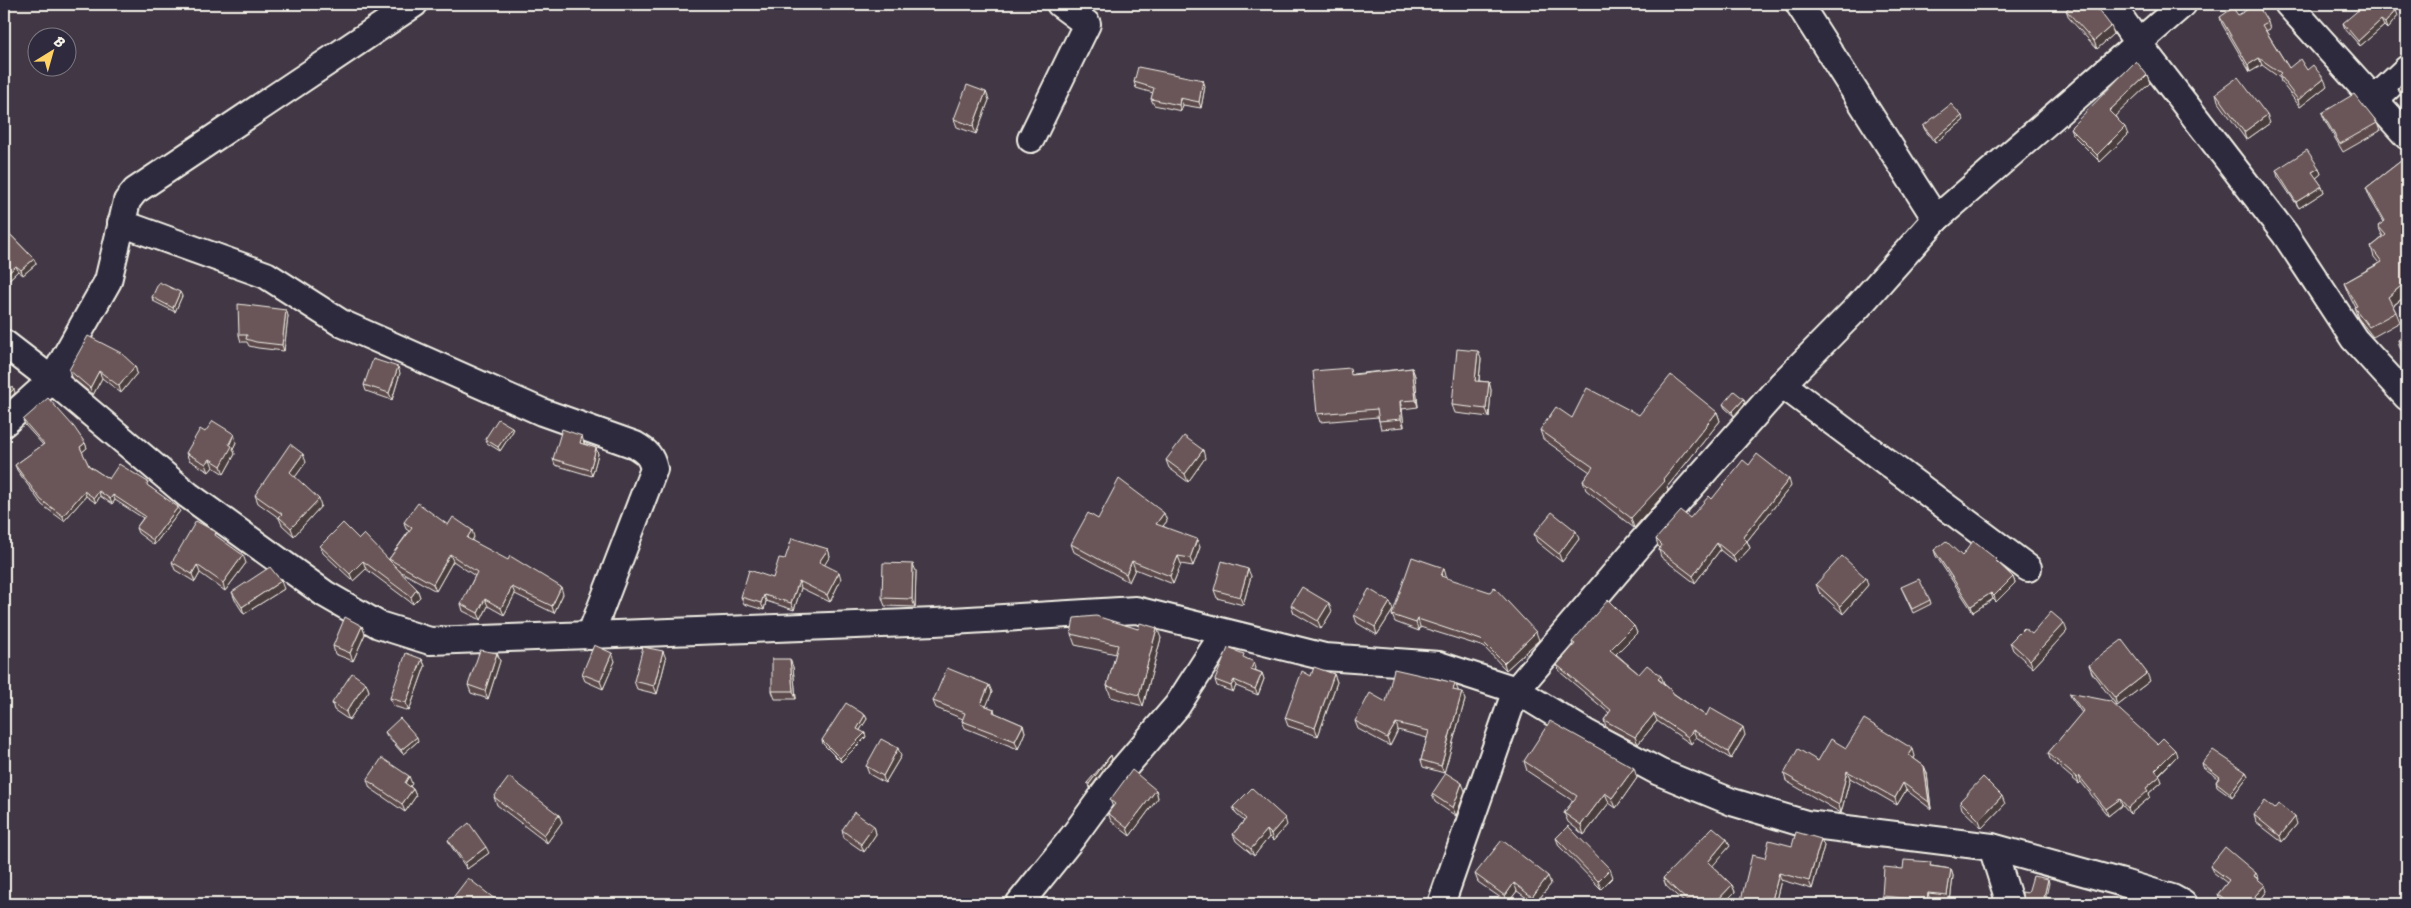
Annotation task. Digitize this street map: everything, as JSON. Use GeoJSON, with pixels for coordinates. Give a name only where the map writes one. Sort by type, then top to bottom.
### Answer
{"type":"FeatureCollection","features":[{"type":"Feature","properties":{"kind":"street"},"geometry":{"type":"LineString","coordinates":[[4,423],[52,380],[108,281],[127,201],[147,181],[414,4]]}},
{"type":"Feature","properties":{"kind":"street"},"geometry":{"type":"LineString","coordinates":[[1031,139],[1087,24],[1060,4]]}},
{"type":"Feature","properties":{"kind":"street"},"geometry":{"type":"LineString","coordinates":[[1798,4],[1936,219]]}},
{"type":"Feature","properties":{"kind":"street"},"geometry":{"type":"LineString","coordinates":[[2110,4],[2285,234],[2354,339],[2407,397]]}},
{"type":"Feature","properties":{"kind":"street"},"geometry":{"type":"LineString","coordinates":[[1441,904],[1516,690],[1640,543],[1782,384],[1856,310],[1936,219],[2183,4]]}},
{"type":"Feature","properties":{"kind":"street"},"geometry":{"type":"LineString","coordinates":[[2288,4],[2407,136]]}},
{"type":"Feature","properties":{"kind":"street"},"geometry":{"type":"LineString","coordinates":[[2374,100],[2407,69]]}},
{"type":"Feature","properties":{"kind":"street"},"geometry":{"type":"LineString","coordinates":[[121,223],[266,274],[341,323],[542,412],[636,445],[651,456],[654,469],[590,636]]}},
{"type":"Feature","properties":{"kind":"street"},"geometry":{"type":"LineString","coordinates":[[4,343],[52,380],[188,495],[325,594],[379,625],[430,641],[935,622],[1136,610],[1325,657],[1439,665],[1516,690],[1588,734],[1659,772],[1732,802],[1806,824],[1992,848],[2123,883],[2172,898],[2183,904]]}},
{"type":"Feature","properties":{"kind":"street"},"geometry":{"type":"LineString","coordinates":[[1782,384],[2028,568]]}},
{"type":"Feature","properties":{"kind":"street"},"geometry":{"type":"LineString","coordinates":[[1019,904],[1072,838],[1118,775],[1177,706],[1224,633]]}},
{"type":"Feature","properties":{"kind":"street"},"geometry":{"type":"LineString","coordinates":[[1992,848],[2010,904]]}},
{"type":"Feature","properties":{"kind":"building"},"geometry":{"type":"Polygon","coordinates":[[[2073,4],[2094,4],[2111,26],[2094,41],[2066,10],[2073,4]]]}},
{"type":"Feature","properties":{"kind":"building"},"geometry":{"type":"Polygon","coordinates":[[[2257,4],[2268,22],[2262,25],[2289,68],[2300,59],[2307,70],[2313,65],[2324,79],[2298,100],[2279,75],[2281,73],[2259,58],[2248,65],[2220,17],[2233,8],[2238,15],[2257,4]]]}},
{"type":"Feature","properties":{"kind":"building"},"geometry":{"type":"Polygon","coordinates":[[[2368,4],[2388,4],[2396,10],[2385,23],[2381,20],[2358,41],[2343,23],[2362,7],[2364,9],[2368,4]]]}},
{"type":"Feature","properties":{"kind":"building"},"geometry":{"type":"Polygon","coordinates":[[[2136,61],[2147,75],[2109,111],[2125,127],[2097,155],[2070,128],[2136,61]]]}},
{"type":"Feature","properties":{"kind":"building"},"geometry":{"type":"Polygon","coordinates":[[[1138,67],[1203,80],[1199,102],[1180,98],[1179,105],[1151,99],[1154,88],[1134,82],[1138,67]]]}},
{"type":"Feature","properties":{"kind":"building"},"geometry":{"type":"Polygon","coordinates":[[[2238,77],[2267,115],[2244,132],[2216,93],[2238,77]]]}},
{"type":"Feature","properties":{"kind":"building"},"geometry":{"type":"Polygon","coordinates":[[[2407,78],[2407,97],[2406,98],[2398,88],[2407,78]]]}},
{"type":"Feature","properties":{"kind":"building"},"geometry":{"type":"Polygon","coordinates":[[[967,85],[986,92],[973,126],[954,119],[967,85]]]}},
{"type":"Feature","properties":{"kind":"building"},"geometry":{"type":"Polygon","coordinates":[[[2354,94],[2377,123],[2340,144],[2322,113],[2354,94]]]}},
{"type":"Feature","properties":{"kind":"building"},"geometry":{"type":"Polygon","coordinates":[[[1951,104],[1962,116],[1934,139],[1923,126],[1951,104]]]}},
{"type":"Feature","properties":{"kind":"building"},"geometry":{"type":"Polygon","coordinates":[[[2307,150],[2319,168],[2312,172],[2322,186],[2296,202],[2276,170],[2307,150]]]}},
{"type":"Feature","properties":{"kind":"building"},"geometry":{"type":"Polygon","coordinates":[[[2406,157],[2407,281],[2388,297],[2396,312],[2369,327],[2354,307],[2357,306],[2344,283],[2382,262],[2371,247],[2386,235],[2378,226],[2385,221],[2366,188],[2406,157]]]}},
{"type":"Feature","properties":{"kind":"building"},"geometry":{"type":"Polygon","coordinates":[[[4,228],[34,259],[21,270],[16,266],[4,277],[4,228]]]}},
{"type":"Feature","properties":{"kind":"building"},"geometry":{"type":"Polygon","coordinates":[[[159,282],[180,292],[173,308],[152,297],[159,282]]]}},
{"type":"Feature","properties":{"kind":"building"},"geometry":{"type":"Polygon","coordinates":[[[238,304],[286,310],[282,345],[256,342],[246,339],[247,335],[239,335],[238,304]]]}},
{"type":"Feature","properties":{"kind":"building"},"geometry":{"type":"Polygon","coordinates":[[[2407,334],[2407,354],[2398,340],[2407,334]]]}},
{"type":"Feature","properties":{"kind":"building"},"geometry":{"type":"Polygon","coordinates":[[[88,336],[121,353],[135,366],[119,386],[99,371],[90,388],[69,370],[88,336]]]}},
{"type":"Feature","properties":{"kind":"building"},"geometry":{"type":"Polygon","coordinates":[[[1457,349],[1478,351],[1475,381],[1489,382],[1486,409],[1452,405],[1457,349]]]}},
{"type":"Feature","properties":{"kind":"building"},"geometry":{"type":"Polygon","coordinates":[[[373,359],[398,367],[389,393],[364,385],[373,359]]]}},
{"type":"Feature","properties":{"kind":"building"},"geometry":{"type":"Polygon","coordinates":[[[1350,368],[1351,375],[1412,368],[1416,400],[1400,401],[1401,419],[1379,421],[1377,409],[1317,414],[1313,371],[1350,368]]]}},
{"type":"Feature","properties":{"kind":"building"},"geometry":{"type":"Polygon","coordinates":[[[1671,375],[1717,412],[1663,479],[1665,481],[1631,518],[1583,481],[1593,467],[1540,430],[1556,407],[1572,418],[1587,388],[1639,415],[1671,375]]]}},
{"type":"Feature","properties":{"kind":"building"},"geometry":{"type":"Polygon","coordinates":[[[4,380],[14,389],[4,398],[4,380]]]}},
{"type":"Feature","properties":{"kind":"building"},"geometry":{"type":"Polygon","coordinates":[[[1734,391],[1744,399],[1732,412],[1723,404],[1734,391]]]}},
{"type":"Feature","properties":{"kind":"building"},"geometry":{"type":"Polygon","coordinates":[[[48,398],[74,427],[85,443],[80,447],[89,466],[109,479],[119,464],[148,482],[147,485],[178,507],[153,540],[136,528],[145,516],[113,495],[110,499],[99,491],[94,498],[84,491],[63,516],[41,500],[15,465],[44,444],[23,420],[48,398]]]}},
{"type":"Feature","properties":{"kind":"building"},"geometry":{"type":"Polygon","coordinates":[[[498,419],[512,427],[498,447],[485,439],[498,419]]]}},
{"type":"Feature","properties":{"kind":"building"},"geometry":{"type":"Polygon","coordinates":[[[213,421],[234,434],[229,444],[232,446],[221,466],[210,459],[206,464],[186,453],[200,429],[205,432],[213,421]]]}},
{"type":"Feature","properties":{"kind":"building"},"geometry":{"type":"Polygon","coordinates":[[[562,429],[582,436],[580,443],[596,448],[590,470],[553,459],[562,429]]]}},
{"type":"Feature","properties":{"kind":"building"},"geometry":{"type":"Polygon","coordinates":[[[1184,436],[1203,450],[1185,474],[1166,460],[1184,436]]]}},
{"type":"Feature","properties":{"kind":"building"},"geometry":{"type":"Polygon","coordinates":[[[290,444],[303,454],[290,472],[319,499],[291,528],[279,517],[282,514],[255,495],[290,444]]]}},
{"type":"Feature","properties":{"kind":"building"},"geometry":{"type":"Polygon","coordinates":[[[1757,454],[1789,479],[1743,537],[1747,541],[1733,556],[1717,543],[1693,576],[1659,550],[1662,545],[1656,539],[1681,511],[1690,518],[1709,496],[1712,499],[1743,460],[1749,465],[1757,454]]]}},
{"type":"Feature","properties":{"kind":"building"},"geometry":{"type":"Polygon","coordinates":[[[1119,479],[1164,513],[1156,524],[1197,539],[1190,558],[1178,556],[1170,576],[1132,561],[1126,574],[1071,544],[1088,513],[1098,519],[1119,479]]]}},
{"type":"Feature","properties":{"kind":"building"},"geometry":{"type":"Polygon","coordinates":[[[418,503],[448,525],[453,517],[472,530],[467,538],[508,560],[510,556],[561,587],[552,606],[512,587],[501,608],[485,599],[478,613],[461,604],[477,572],[450,554],[433,584],[389,559],[412,528],[404,522],[418,503]]]}},
{"type":"Feature","properties":{"kind":"building"},"geometry":{"type":"Polygon","coordinates":[[[1552,512],[1576,531],[1559,554],[1534,534],[1552,512]]]}},
{"type":"Feature","properties":{"kind":"building"},"geometry":{"type":"Polygon","coordinates":[[[196,521],[216,532],[215,535],[243,555],[223,583],[197,565],[192,574],[172,562],[196,521]]]}},
{"type":"Feature","properties":{"kind":"building"},"geometry":{"type":"Polygon","coordinates":[[[343,523],[359,539],[364,534],[417,589],[411,597],[363,561],[350,574],[320,546],[343,523]]]}},
{"type":"Feature","properties":{"kind":"building"},"geometry":{"type":"Polygon","coordinates":[[[792,538],[828,549],[819,562],[839,572],[827,595],[799,581],[791,603],[764,595],[761,603],[741,597],[749,570],[773,578],[779,558],[785,559],[792,538]]]}},
{"type":"Feature","properties":{"kind":"building"},"geometry":{"type":"Polygon","coordinates":[[[1946,541],[1962,556],[1973,541],[1996,559],[2013,577],[1994,596],[1991,593],[1971,606],[1934,550],[1946,541]]]}},
{"type":"Feature","properties":{"kind":"building"},"geometry":{"type":"Polygon","coordinates":[[[1842,556],[1866,578],[1840,606],[1816,584],[1842,556]]]}},
{"type":"Feature","properties":{"kind":"building"},"geometry":{"type":"Polygon","coordinates":[[[1412,557],[1444,568],[1441,576],[1490,592],[1494,587],[1536,632],[1504,663],[1481,640],[1418,619],[1416,623],[1392,615],[1412,557]]]}},
{"type":"Feature","properties":{"kind":"building"},"geometry":{"type":"Polygon","coordinates":[[[1222,561],[1248,569],[1240,597],[1214,590],[1222,561]]]}},
{"type":"Feature","properties":{"kind":"building"},"geometry":{"type":"Polygon","coordinates":[[[883,563],[913,564],[912,599],[882,598],[883,563]]]}},
{"type":"Feature","properties":{"kind":"building"},"geometry":{"type":"Polygon","coordinates":[[[270,567],[281,581],[242,607],[232,592],[270,567]]]}},
{"type":"Feature","properties":{"kind":"building"},"geometry":{"type":"Polygon","coordinates":[[[1919,579],[1930,600],[1912,609],[1901,587],[1919,579]]]}},
{"type":"Feature","properties":{"kind":"building"},"geometry":{"type":"Polygon","coordinates":[[[1302,587],[1329,603],[1318,621],[1291,605],[1302,587]]]}},
{"type":"Feature","properties":{"kind":"building"},"geometry":{"type":"Polygon","coordinates":[[[1369,589],[1390,602],[1375,627],[1354,615],[1369,589]]]}},
{"type":"Feature","properties":{"kind":"building"},"geometry":{"type":"Polygon","coordinates":[[[1608,600],[1634,626],[1610,650],[1639,674],[1647,665],[1661,676],[1658,679],[1671,692],[1706,716],[1710,708],[1743,727],[1728,752],[1693,730],[1688,737],[1654,714],[1635,737],[1604,720],[1611,710],[1557,665],[1575,644],[1572,642],[1608,600]]]}},
{"type":"Feature","properties":{"kind":"building"},"geometry":{"type":"Polygon","coordinates":[[[2051,612],[2064,623],[2030,660],[2010,642],[2024,628],[2032,634],[2051,612]]]}},
{"type":"Feature","properties":{"kind":"building"},"geometry":{"type":"Polygon","coordinates":[[[1096,616],[1138,629],[1140,623],[1157,628],[1139,695],[1107,686],[1118,645],[1071,634],[1074,618],[1096,616]]]}},
{"type":"Feature","properties":{"kind":"building"},"geometry":{"type":"Polygon","coordinates":[[[345,617],[362,626],[350,653],[333,646],[345,617]]]}},
{"type":"Feature","properties":{"kind":"building"},"geometry":{"type":"Polygon","coordinates":[[[2122,640],[2147,673],[2115,698],[2089,665],[2122,640]]]}},
{"type":"Feature","properties":{"kind":"building"},"geometry":{"type":"Polygon","coordinates":[[[594,645],[612,653],[600,681],[582,674],[594,645]]]}},
{"type":"Feature","properties":{"kind":"building"},"geometry":{"type":"Polygon","coordinates":[[[643,647],[663,651],[654,686],[634,681],[643,647]]]}},
{"type":"Feature","properties":{"kind":"building"},"geometry":{"type":"Polygon","coordinates":[[[1228,648],[1244,654],[1243,657],[1254,662],[1251,669],[1262,673],[1255,689],[1234,680],[1231,686],[1215,680],[1228,648]]]}},
{"type":"Feature","properties":{"kind":"building"},"geometry":{"type":"Polygon","coordinates":[[[480,650],[497,653],[485,691],[468,685],[480,650]]]}},
{"type":"Feature","properties":{"kind":"building"},"geometry":{"type":"Polygon","coordinates":[[[406,653],[422,659],[406,703],[390,698],[406,653]]]}},
{"type":"Feature","properties":{"kind":"building"},"geometry":{"type":"Polygon","coordinates":[[[772,659],[790,659],[793,691],[772,691],[772,659]]]}},
{"type":"Feature","properties":{"kind":"building"},"geometry":{"type":"Polygon","coordinates":[[[1314,667],[1334,674],[1315,728],[1285,718],[1302,671],[1311,676],[1314,667]]]}},
{"type":"Feature","properties":{"kind":"building"},"geometry":{"type":"Polygon","coordinates":[[[947,668],[989,685],[981,704],[994,709],[993,712],[1023,725],[1015,741],[962,721],[965,713],[933,701],[947,668]]]}},
{"type":"Feature","properties":{"kind":"building"},"geometry":{"type":"Polygon","coordinates":[[[1394,669],[1455,683],[1453,690],[1462,692],[1441,766],[1421,760],[1429,731],[1396,723],[1387,738],[1355,721],[1370,693],[1386,702],[1394,669]]]}},
{"type":"Feature","properties":{"kind":"building"},"geometry":{"type":"Polygon","coordinates":[[[352,673],[366,683],[346,712],[332,703],[352,673]]]}},
{"type":"Feature","properties":{"kind":"building"},"geometry":{"type":"Polygon","coordinates":[[[2069,693],[2110,701],[2157,744],[2163,738],[2175,750],[2155,770],[2160,776],[2146,788],[2148,791],[2128,808],[2120,799],[2106,809],[2079,776],[2077,778],[2048,753],[2083,711],[2069,693]]]}},
{"type":"Feature","properties":{"kind":"building"},"geometry":{"type":"Polygon","coordinates":[[[846,703],[865,715],[857,729],[865,733],[840,758],[822,740],[846,703]]]}},
{"type":"Feature","properties":{"kind":"building"},"geometry":{"type":"Polygon","coordinates":[[[400,718],[417,737],[401,750],[385,732],[400,718]]]}},
{"type":"Feature","properties":{"kind":"building"},"geometry":{"type":"Polygon","coordinates":[[[1864,719],[1913,749],[1909,755],[1924,766],[1929,802],[1903,783],[1895,798],[1847,771],[1839,805],[1784,774],[1798,749],[1818,761],[1831,739],[1846,748],[1864,719]]]}},
{"type":"Feature","properties":{"kind":"building"},"geometry":{"type":"Polygon","coordinates":[[[1550,721],[1634,768],[1612,798],[1605,793],[1581,825],[1564,813],[1577,796],[1524,761],[1550,721]]]}},
{"type":"Feature","properties":{"kind":"building"},"geometry":{"type":"Polygon","coordinates":[[[881,739],[898,748],[883,776],[866,766],[881,739]]]}},
{"type":"Feature","properties":{"kind":"building"},"geometry":{"type":"Polygon","coordinates":[[[2213,750],[2246,772],[2230,793],[2216,782],[2220,777],[2202,763],[2213,750]]]}},
{"type":"Feature","properties":{"kind":"building"},"geometry":{"type":"Polygon","coordinates":[[[1111,755],[1089,784],[1087,783],[1111,755]]]}},
{"type":"Feature","properties":{"kind":"building"},"geometry":{"type":"Polygon","coordinates":[[[382,758],[409,776],[405,783],[413,789],[402,804],[367,780],[382,758]]]}},
{"type":"Feature","properties":{"kind":"building"},"geometry":{"type":"Polygon","coordinates":[[[1132,770],[1156,790],[1127,828],[1108,813],[1115,804],[1110,800],[1132,770]]]}},
{"type":"Feature","properties":{"kind":"building"},"geometry":{"type":"Polygon","coordinates":[[[1446,773],[1462,783],[1453,808],[1432,794],[1446,773]]]}},
{"type":"Feature","properties":{"kind":"building"},"geometry":{"type":"Polygon","coordinates":[[[509,777],[559,815],[544,835],[494,797],[509,777]]]}},
{"type":"Feature","properties":{"kind":"building"},"geometry":{"type":"Polygon","coordinates":[[[1983,777],[2002,796],[1979,820],[1960,801],[1983,777]]]}},
{"type":"Feature","properties":{"kind":"building"},"geometry":{"type":"Polygon","coordinates":[[[1252,788],[1285,818],[1271,834],[1267,830],[1251,849],[1233,834],[1246,819],[1233,807],[1252,788]]]}},
{"type":"Feature","properties":{"kind":"building"},"geometry":{"type":"Polygon","coordinates":[[[2265,801],[2275,809],[2279,804],[2295,817],[2280,836],[2254,815],[2265,801]]]}},
{"type":"Feature","properties":{"kind":"building"},"geometry":{"type":"Polygon","coordinates":[[[854,812],[874,826],[861,844],[842,830],[854,812]]]}},
{"type":"Feature","properties":{"kind":"building"},"geometry":{"type":"Polygon","coordinates":[[[469,823],[486,847],[465,863],[448,840],[469,823]]]}},
{"type":"Feature","properties":{"kind":"building"},"geometry":{"type":"Polygon","coordinates":[[[1568,826],[1610,869],[1598,881],[1556,838],[1568,826]]]}},
{"type":"Feature","properties":{"kind":"building"},"geometry":{"type":"Polygon","coordinates":[[[1713,827],[1727,839],[1708,862],[1732,885],[1714,904],[1691,904],[1663,878],[1713,827]]]}},
{"type":"Feature","properties":{"kind":"building"},"geometry":{"type":"Polygon","coordinates":[[[1796,832],[1821,839],[1809,881],[1779,873],[1771,904],[1740,904],[1752,855],[1765,858],[1769,840],[1792,846],[1796,832]]]}},
{"type":"Feature","properties":{"kind":"building"},"geometry":{"type":"Polygon","coordinates":[[[1502,840],[1548,876],[1532,897],[1514,883],[1505,896],[1475,874],[1502,840]]]}},
{"type":"Feature","properties":{"kind":"building"},"geometry":{"type":"Polygon","coordinates":[[[2225,847],[2256,873],[2254,876],[2265,885],[2255,896],[2260,904],[2231,904],[2218,894],[2229,880],[2210,866],[2225,847]]]}},
{"type":"Feature","properties":{"kind":"building"},"geometry":{"type":"Polygon","coordinates":[[[1904,860],[1931,862],[1930,866],[1951,869],[1947,895],[1928,893],[1927,900],[1882,896],[1884,867],[1903,869],[1904,860]]]}},
{"type":"Feature","properties":{"kind":"building"},"geometry":{"type":"Polygon","coordinates":[[[2033,876],[2048,879],[2044,897],[2057,900],[2056,904],[2023,904],[2022,892],[2028,893],[2033,876]]]}},
{"type":"Feature","properties":{"kind":"building"},"geometry":{"type":"Polygon","coordinates":[[[468,878],[496,900],[492,904],[448,904],[468,878]]]}}]}
